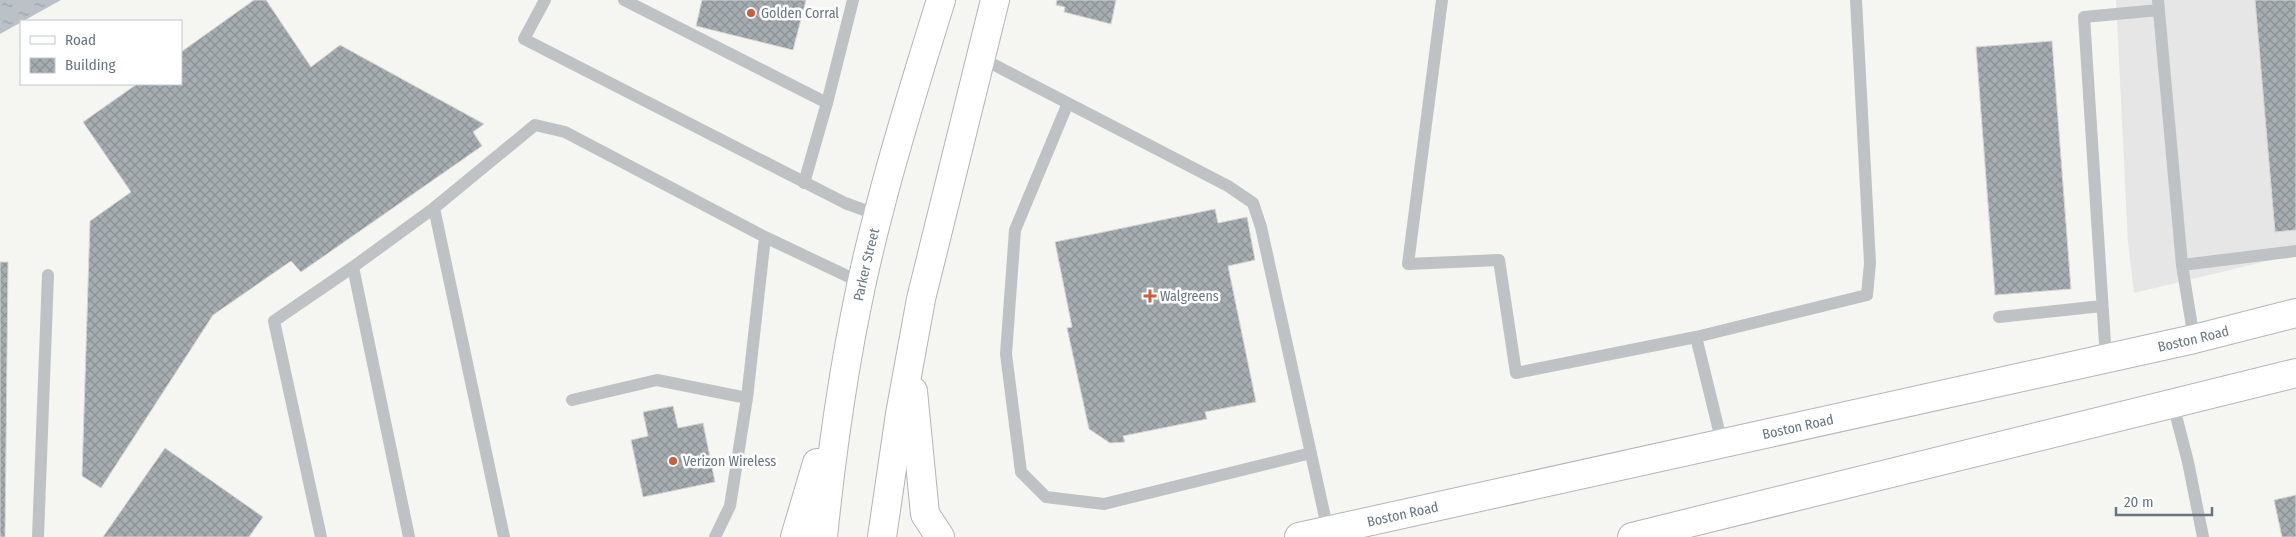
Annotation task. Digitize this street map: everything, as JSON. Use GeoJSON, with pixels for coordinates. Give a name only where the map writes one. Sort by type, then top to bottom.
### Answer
{"type":"FeatureCollection","features":[{"type":"Feature","properties":{"kind":"main road","name":"Parker Street"},"geometry":{"type":"LineString","coordinates":[[823,537],[835,438],[862,283],[878,215],[941,0]]}},
{"type":"Feature","properties":{"kind":"main road"},"geometry":{"type":"LineString","coordinates":[[882,537],[910,356],[934,240],[995,0]]}},
{"type":"Feature","properties":{"kind":"main road","name":"Boston Road"},"geometry":{"type":"LineString","coordinates":[[1299,537],[2106,359],[2296,313]]}},
{"type":"Feature","properties":{"kind":"main road"},"geometry":{"type":"LineString","coordinates":[[795,537],[808,496],[855,321]]}},
{"type":"Feature","properties":{"kind":"main road"},"geometry":{"type":"LineString","coordinates":[[910,356],[926,514],[940,537]]}},
{"type":"Feature","properties":{"kind":"main road"},"geometry":{"type":"LineString","coordinates":[[1632,537],[2296,373]]}},
{"type":"Feature","properties":{"kind":"lane"},"geometry":{"type":"LineString","coordinates":[[545,0],[524,39],[804,183],[845,203],[878,215]]}},
{"type":"Feature","properties":{"kind":"lane"},"geometry":{"type":"LineString","coordinates":[[624,0],[827,103]]}},
{"type":"Feature","properties":{"kind":"lane"},"geometry":{"type":"LineString","coordinates":[[804,183],[827,103],[853,0]]}},
{"type":"Feature","properties":{"kind":"lane"},"geometry":{"type":"LineString","coordinates":[[1442,0],[1408,264],[1499,260],[1516,373],[1696,337],[1867,295],[1870,263],[1856,0]]}},
{"type":"Feature","properties":{"kind":"lane"},"geometry":{"type":"LineString","coordinates":[[2106,359],[2084,17],[2159,5],[2182,265],[2194,339]]}},
{"type":"Feature","properties":{"kind":"lane"},"geometry":{"type":"LineString","coordinates":[[981,58],[1228,186],[1253,203],[1261,227],[1328,530]]}},
{"type":"Feature","properties":{"kind":"lane"},"geometry":{"type":"LineString","coordinates":[[1068,103],[1015,230],[1006,354],[1021,472],[1046,497],[1104,504],[1311,453]]}},
{"type":"Feature","properties":{"kind":"lane"},"geometry":{"type":"LineString","coordinates":[[321,537],[274,321],[434,208],[535,125],[565,132],[765,237],[862,283]]}},
{"type":"Feature","properties":{"kind":"lane"},"geometry":{"type":"LineString","coordinates":[[434,208],[504,537]]}},
{"type":"Feature","properties":{"kind":"lane"},"geometry":{"type":"LineString","coordinates":[[715,537],[730,506],[747,398],[765,237]]}},
{"type":"Feature","properties":{"kind":"lane"},"geometry":{"type":"LineString","coordinates":[[2182,265],[2296,252]]}},
{"type":"Feature","properties":{"kind":"lane"},"geometry":{"type":"LineString","coordinates":[[353,267],[409,537]]}},
{"type":"Feature","properties":{"kind":"lane"},"geometry":{"type":"LineString","coordinates":[[38,537],[48,275]]}},
{"type":"Feature","properties":{"kind":"lane"},"geometry":{"type":"LineString","coordinates":[[1999,317],[2102,306]]}},
{"type":"Feature","properties":{"kind":"lane"},"geometry":{"type":"LineString","coordinates":[[1696,337],[1722,443]]}},
{"type":"Feature","properties":{"kind":"lane"},"geometry":{"type":"LineString","coordinates":[[572,400],[657,380],[747,398]]}},
{"type":"Feature","properties":{"kind":"lane"},"geometry":{"type":"LineString","coordinates":[[2173,404],[2188,462],[2203,537]]}},
{"type":"Feature","properties":{"kind":"shaded area"},"geometry":{"type":"Polygon","coordinates":[[[2116,0],[2296,0],[2296,254],[2134,293],[2128,242],[2116,0]]]}},
{"type":"Feature","properties":{"kind":"water"},"geometry":{"type":"Polygon","coordinates":[[[0,0],[61,0],[25,20],[20,20],[20,23],[0,34],[0,0]]]}},
{"type":"Feature","properties":{"kind":"building"},"geometry":{"type":"Polygon","coordinates":[[[254,0],[266,0],[311,67],[340,45],[484,124],[473,132],[482,146],[301,272],[291,261],[213,315],[101,488],[82,476],[90,221],[131,192],[83,122],[136,85],[182,85],[182,51],[254,0]]]}},
{"type":"Feature","properties":{"kind":"building","name":"Golden Corral"},"geometry":{"type":"Polygon","coordinates":[[[702,0],[806,0],[793,50],[696,26],[702,0]]]}},
{"type":"Feature","properties":{"kind":"building"},"geometry":{"type":"Polygon","coordinates":[[[1057,0],[1116,0],[1111,24],[1064,12],[1065,7],[1056,5],[1057,0]]]}},
{"type":"Feature","properties":{"kind":"building"},"geometry":{"type":"Polygon","coordinates":[[[2255,0],[2296,0],[2296,230],[2275,232],[2255,0]]]}},
{"type":"Feature","properties":{"kind":"building"},"geometry":{"type":"Polygon","coordinates":[[[2052,41],[2071,289],[1995,295],[1976,47],[2052,41]]]}},
{"type":"Feature","properties":{"kind":"building","name":"Walgreens"},"geometry":{"type":"Polygon","coordinates":[[[1215,209],[1218,223],[1247,217],[1255,260],[1228,266],[1256,402],[1205,412],[1207,419],[1123,436],[1125,442],[1110,443],[1089,429],[1067,328],[1072,327],[1055,242],[1215,209]]]}},
{"type":"Feature","properties":{"kind":"building"},"geometry":{"type":"Polygon","coordinates":[[[0,262],[8,262],[5,537],[0,537],[0,262]]]}},
{"type":"Feature","properties":{"kind":"building","name":"Verizon Wireless"},"geometry":{"type":"Polygon","coordinates":[[[673,406],[678,428],[703,423],[715,482],[643,497],[631,440],[648,436],[643,412],[673,406]]]}},
{"type":"Feature","properties":{"kind":"building"},"geometry":{"type":"Polygon","coordinates":[[[165,448],[263,517],[249,537],[103,537],[165,448]]]}},
{"type":"Feature","properties":{"kind":"building"},"geometry":{"type":"Polygon","coordinates":[[[2296,495],[2296,537],[2282,537],[2274,500],[2296,495]]]}},
{"type":"Feature","properties":{"kind":"place","name":"Golden Corral"},"geometry":{"type":"Point","coordinates":[751,13]}},
{"type":"Feature","properties":{"kind":"place","name":"Walgreens"},"geometry":{"type":"Point","coordinates":[1150,296]}},
{"type":"Feature","properties":{"kind":"place","name":"Verizon Wireless"},"geometry":{"type":"Point","coordinates":[673,461]}}]}
